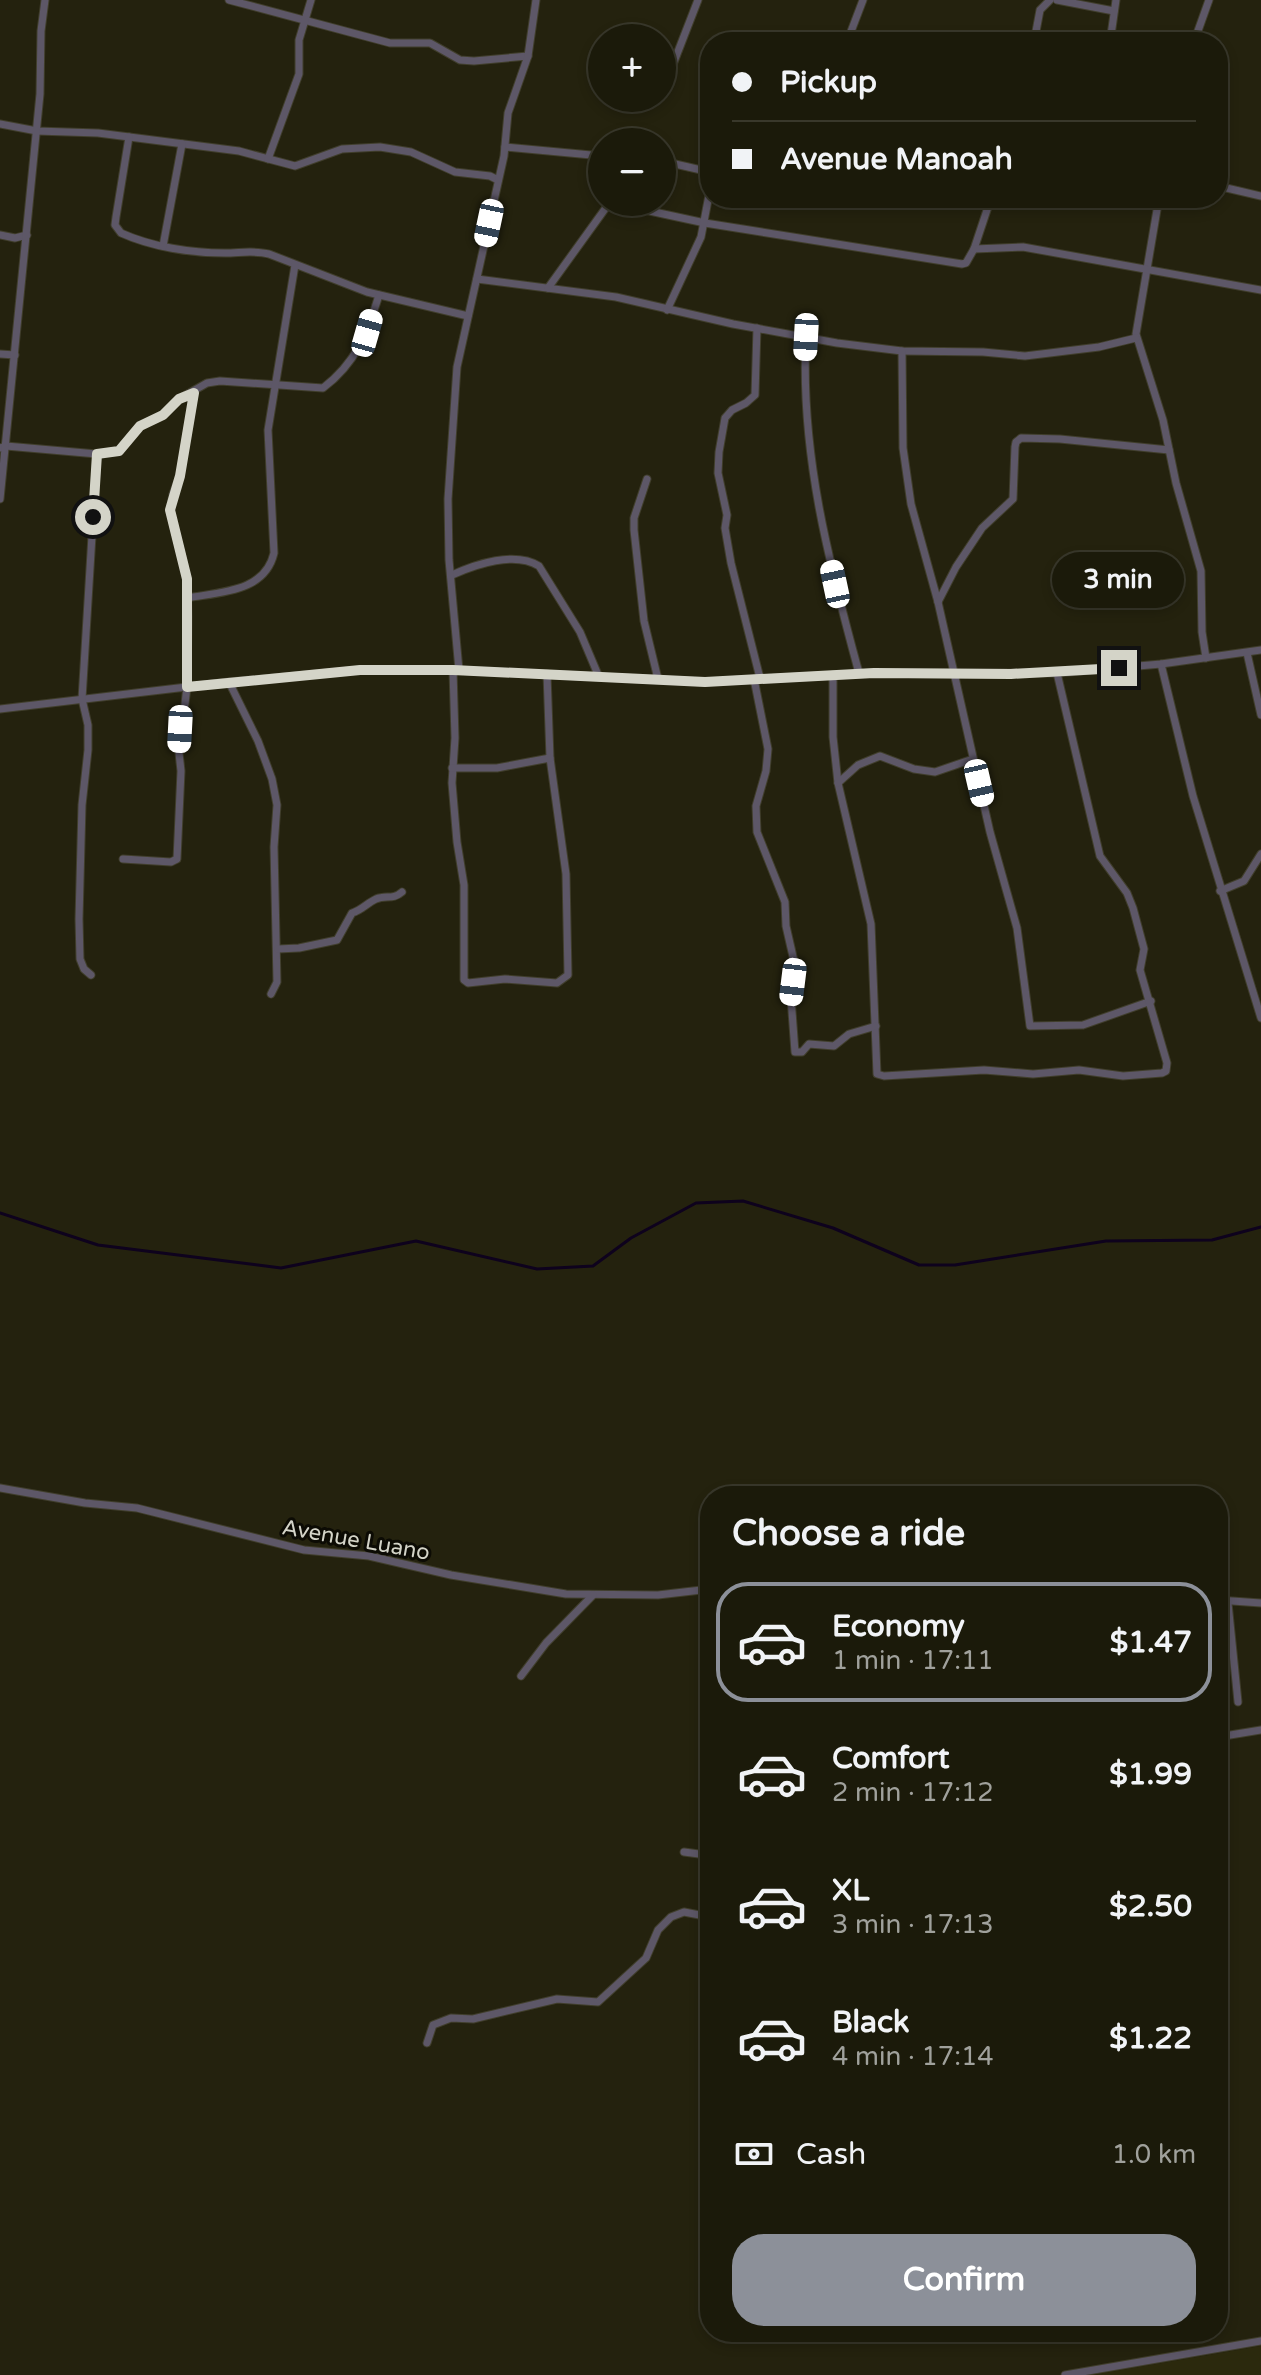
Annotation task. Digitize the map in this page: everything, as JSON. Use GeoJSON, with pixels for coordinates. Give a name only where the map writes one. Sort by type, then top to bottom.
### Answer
{"type":"FeatureCollection","features":[{"type":"Feature","properties":{"kind":"street"},"geometry":{"type":"LineString","coordinates":[[0,499],[37,131],[45,0]]}},
{"type":"Feature","properties":{"kind":"street"},"geometry":{"type":"LineString","coordinates":[[229,0],[390,43],[430,43],[460,60],[528,56]]}},
{"type":"Feature","properties":{"kind":"street"},"geometry":{"type":"LineString","coordinates":[[268,159],[299,74],[299,40],[311,0]]}},
{"type":"Feature","properties":{"kind":"street"},"geometry":{"type":"LineString","coordinates":[[536,0],[528,56],[508,113],[505,147],[457,367],[448,513],[456,670],[452,768],[455,823],[464,885],[464,982],[505,979],[557,983],[565,980],[569,969],[566,874],[550,758],[547,674]]}},
{"type":"Feature","properties":{"kind":"street"},"geometry":{"type":"LineString","coordinates":[[676,57],[698,0]]}},
{"type":"Feature","properties":{"kind":"street"},"geometry":{"type":"LineString","coordinates":[[851,32],[863,0]]}},
{"type":"Feature","properties":{"kind":"street"},"geometry":{"type":"LineString","coordinates":[[1036,32],[1040,10],[1050,0]]}},
{"type":"Feature","properties":{"kind":"street"},"geometry":{"type":"LineString","coordinates":[[1057,0],[1114,11]]}},
{"type":"Feature","properties":{"kind":"street"},"geometry":{"type":"LineString","coordinates":[[1111,32],[1116,0]]}},
{"type":"Feature","properties":{"kind":"street"},"geometry":{"type":"LineString","coordinates":[[1198,32],[1209,0]]}},
{"type":"Feature","properties":{"kind":"street"},"geometry":{"type":"LineString","coordinates":[[0,124],[37,131],[129,137],[239,151],[295,166],[342,149],[380,147],[411,152],[455,172],[490,176],[498,180]]}},
{"type":"Feature","properties":{"kind":"street"},"geometry":{"type":"LineString","coordinates":[[129,137],[115,225],[121,233],[163,246],[224,253],[261,252],[379,295],[468,316]]}},
{"type":"Feature","properties":{"kind":"street"},"geometry":{"type":"LineString","coordinates":[[163,246],[182,144]]}},
{"type":"Feature","properties":{"kind":"street"},"geometry":{"type":"LineString","coordinates":[[505,147],[588,155]]}},
{"type":"Feature","properties":{"kind":"street"},"geometry":{"type":"LineString","coordinates":[[676,164],[700,170]]}},
{"type":"Feature","properties":{"kind":"street"},"geometry":{"type":"LineString","coordinates":[[1228,188],[1261,196]]}},
{"type":"Feature","properties":{"kind":"street"},"geometry":{"type":"LineString","coordinates":[[667,310],[694,254],[707,208]]}},
{"type":"Feature","properties":{"kind":"street"},"geometry":{"type":"LineString","coordinates":[[673,216],[956,264],[966,263],[974,249],[988,208]]}},
{"type":"Feature","properties":{"kind":"street"},"geometry":{"type":"LineString","coordinates":[[1157,208],[1136,338],[1151,374],[1201,571],[1202,632],[1206,658]]}},
{"type":"Feature","properties":{"kind":"street"},"geometry":{"type":"LineString","coordinates":[[548,288],[600,216]]}},
{"type":"Feature","properties":{"kind":"street"},"geometry":{"type":"LineString","coordinates":[[0,235],[15,238],[27,235]]}},
{"type":"Feature","properties":{"kind":"street"},"geometry":{"type":"LineString","coordinates":[[974,249],[1011,246],[1261,290]]}},
{"type":"Feature","properties":{"kind":"street"},"geometry":{"type":"LineString","coordinates":[[187,598],[247,586],[269,570],[274,553],[268,430],[295,265]]}},
{"type":"Feature","properties":{"kind":"street"},"geometry":{"type":"LineString","coordinates":[[477,279],[616,297],[757,328],[902,351],[1025,356],[1099,347],[1136,338]]}},
{"type":"Feature","properties":{"kind":"street"},"geometry":{"type":"LineString","coordinates":[[3,447],[97,454],[119,451],[140,426],[163,415],[179,399],[215,381],[323,388],[334,381],[359,350],[379,295]]}},
{"type":"Feature","properties":{"kind":"street"},"geometry":{"type":"LineString","coordinates":[[757,328],[755,395],[725,418],[718,473],[726,511],[725,528],[731,563],[757,678],[768,749],[766,771],[756,806],[757,832],[785,902],[786,926],[794,961],[791,998],[795,1052],[802,1052],[809,1044],[834,1046],[849,1034],[876,1026]]}},
{"type":"Feature","properties":{"kind":"street"},"geometry":{"type":"LineString","coordinates":[[806,337],[804,373],[817,503],[841,611],[859,673]]}},
{"type":"Feature","properties":{"kind":"street"},"geometry":{"type":"LineString","coordinates":[[902,351],[905,463],[911,504],[938,602],[973,759],[1017,928],[1030,1026],[1083,1025],[1151,1001]]}},
{"type":"Feature","properties":{"kind":"street"},"geometry":{"type":"LineString","coordinates":[[0,354],[15,355]]}},
{"type":"Feature","properties":{"kind":"street"},"geometry":{"type":"LineString","coordinates":[[123,859],[176,861],[180,729],[187,687],[187,579],[170,510],[180,476],[194,393]]}},
{"type":"Feature","properties":{"kind":"street"},"geometry":{"type":"LineString","coordinates":[[938,602],[956,567],[982,528],[1013,499],[1015,447],[1021,438],[1169,450]]}},
{"type":"Feature","properties":{"kind":"street"},"geometry":{"type":"LineString","coordinates":[[91,975],[80,959],[79,919],[82,805],[88,750],[88,725],[82,699],[97,454]]}},
{"type":"Feature","properties":{"kind":"street"},"geometry":{"type":"LineString","coordinates":[[647,479],[634,518],[634,530],[644,621],[658,679]]}},
{"type":"Feature","properties":{"kind":"street"},"geometry":{"type":"LineString","coordinates":[[452,575],[480,562],[530,561],[539,566],[580,632],[599,677]]}},
{"type":"Feature","properties":{"kind":"street"},"geometry":{"type":"LineString","coordinates":[[0,709],[360,670],[456,670],[705,682],[859,673],[1057,673],[1161,664],[1261,650]]}},
{"type":"Feature","properties":{"kind":"street"},"geometry":{"type":"LineString","coordinates":[[1247,653],[1261,715]]}},
{"type":"Feature","properties":{"kind":"street"},"geometry":{"type":"LineString","coordinates":[[1161,664],[1193,796],[1261,1018]]}},
{"type":"Feature","properties":{"kind":"street"},"geometry":{"type":"LineString","coordinates":[[833,675],[833,737],[838,783],[871,924],[876,1070],[880,1076],[984,1070],[1033,1074],[1079,1070],[1123,1076],[1165,1072],[1151,1001],[1140,970],[1144,949],[1133,908],[1127,893],[1100,856],[1057,673]]}},
{"type":"Feature","properties":{"kind":"street"},"geometry":{"type":"LineString","coordinates":[[229,682],[258,741],[276,796],[274,847],[278,949],[277,982],[271,994]]}},
{"type":"Feature","properties":{"kind":"street"},"geometry":{"type":"LineString","coordinates":[[838,783],[858,765],[880,756],[914,769],[935,772],[973,759]]}},
{"type":"Feature","properties":{"kind":"street"},"geometry":{"type":"LineString","coordinates":[[452,768],[497,768],[550,758]]}},
{"type":"Feature","properties":{"kind":"street"},"geometry":{"type":"LineString","coordinates":[[1220,891],[1244,881],[1261,854]]}},
{"type":"Feature","properties":{"kind":"street"},"geometry":{"type":"LineString","coordinates":[[278,949],[304,948],[337,940],[352,913],[376,899],[392,899],[402,892]]}},
{"type":"Feature","properties":{"kind":"street","name":"Avenue Luano"},"geometry":{"type":"LineString","coordinates":[[0,1488],[161,1513],[304,1550],[369,1556],[451,1575],[566,1594],[658,1595],[700,1590]]}},
{"type":"Feature","properties":{"kind":"street"},"geometry":{"type":"LineString","coordinates":[[521,1676],[536,1655],[593,1595]]}},
{"type":"Feature","properties":{"kind":"street"},"geometry":{"type":"LineString","coordinates":[[1238,1702],[1228,1603],[1261,1603]]}},
{"type":"Feature","properties":{"kind":"street"},"geometry":{"type":"LineString","coordinates":[[1228,1735],[1261,1730]]}},
{"type":"Feature","properties":{"kind":"street"},"geometry":{"type":"LineString","coordinates":[[684,1852],[700,1854]]}},
{"type":"Feature","properties":{"kind":"street"},"geometry":{"type":"LineString","coordinates":[[427,2043],[433,2025],[451,2018],[473,2019],[557,1999],[598,2002],[646,1958],[658,1930],[671,1917],[684,1912],[700,1915]]}},
{"type":"Feature","properties":{"kind":"street"},"geometry":{"type":"LineString","coordinates":[[1065,2375],[1261,2341]]}},
{"type":"Feature","properties":{"kind":"shaded area"},"geometry":{"type":"Polygon","coordinates":[[[1261,2346],[1261,2375],[1092,2375],[1261,2346]]]}},
{"type":"Feature","properties":{"kind":"waterway"},"geometry":{"type":"LineString","coordinates":[[0,1213],[98,1245],[281,1268],[416,1241],[537,1269],[593,1266],[631,1238],[696,1203],[743,1201],[833,1228],[919,1265],[955,1265],[1106,1241],[1212,1240],[1261,1227]]}},
{"type":"Feature","properties":{"kind":"route"},"geometry":{"type":"LineString","coordinates":[[93,517],[97,454],[119,451],[140,426],[163,415],[179,399],[194,393],[180,476],[170,510],[187,579],[187,687],[360,670],[453,670],[705,682],[874,673],[1011,674],[1119,668]]}}]}
